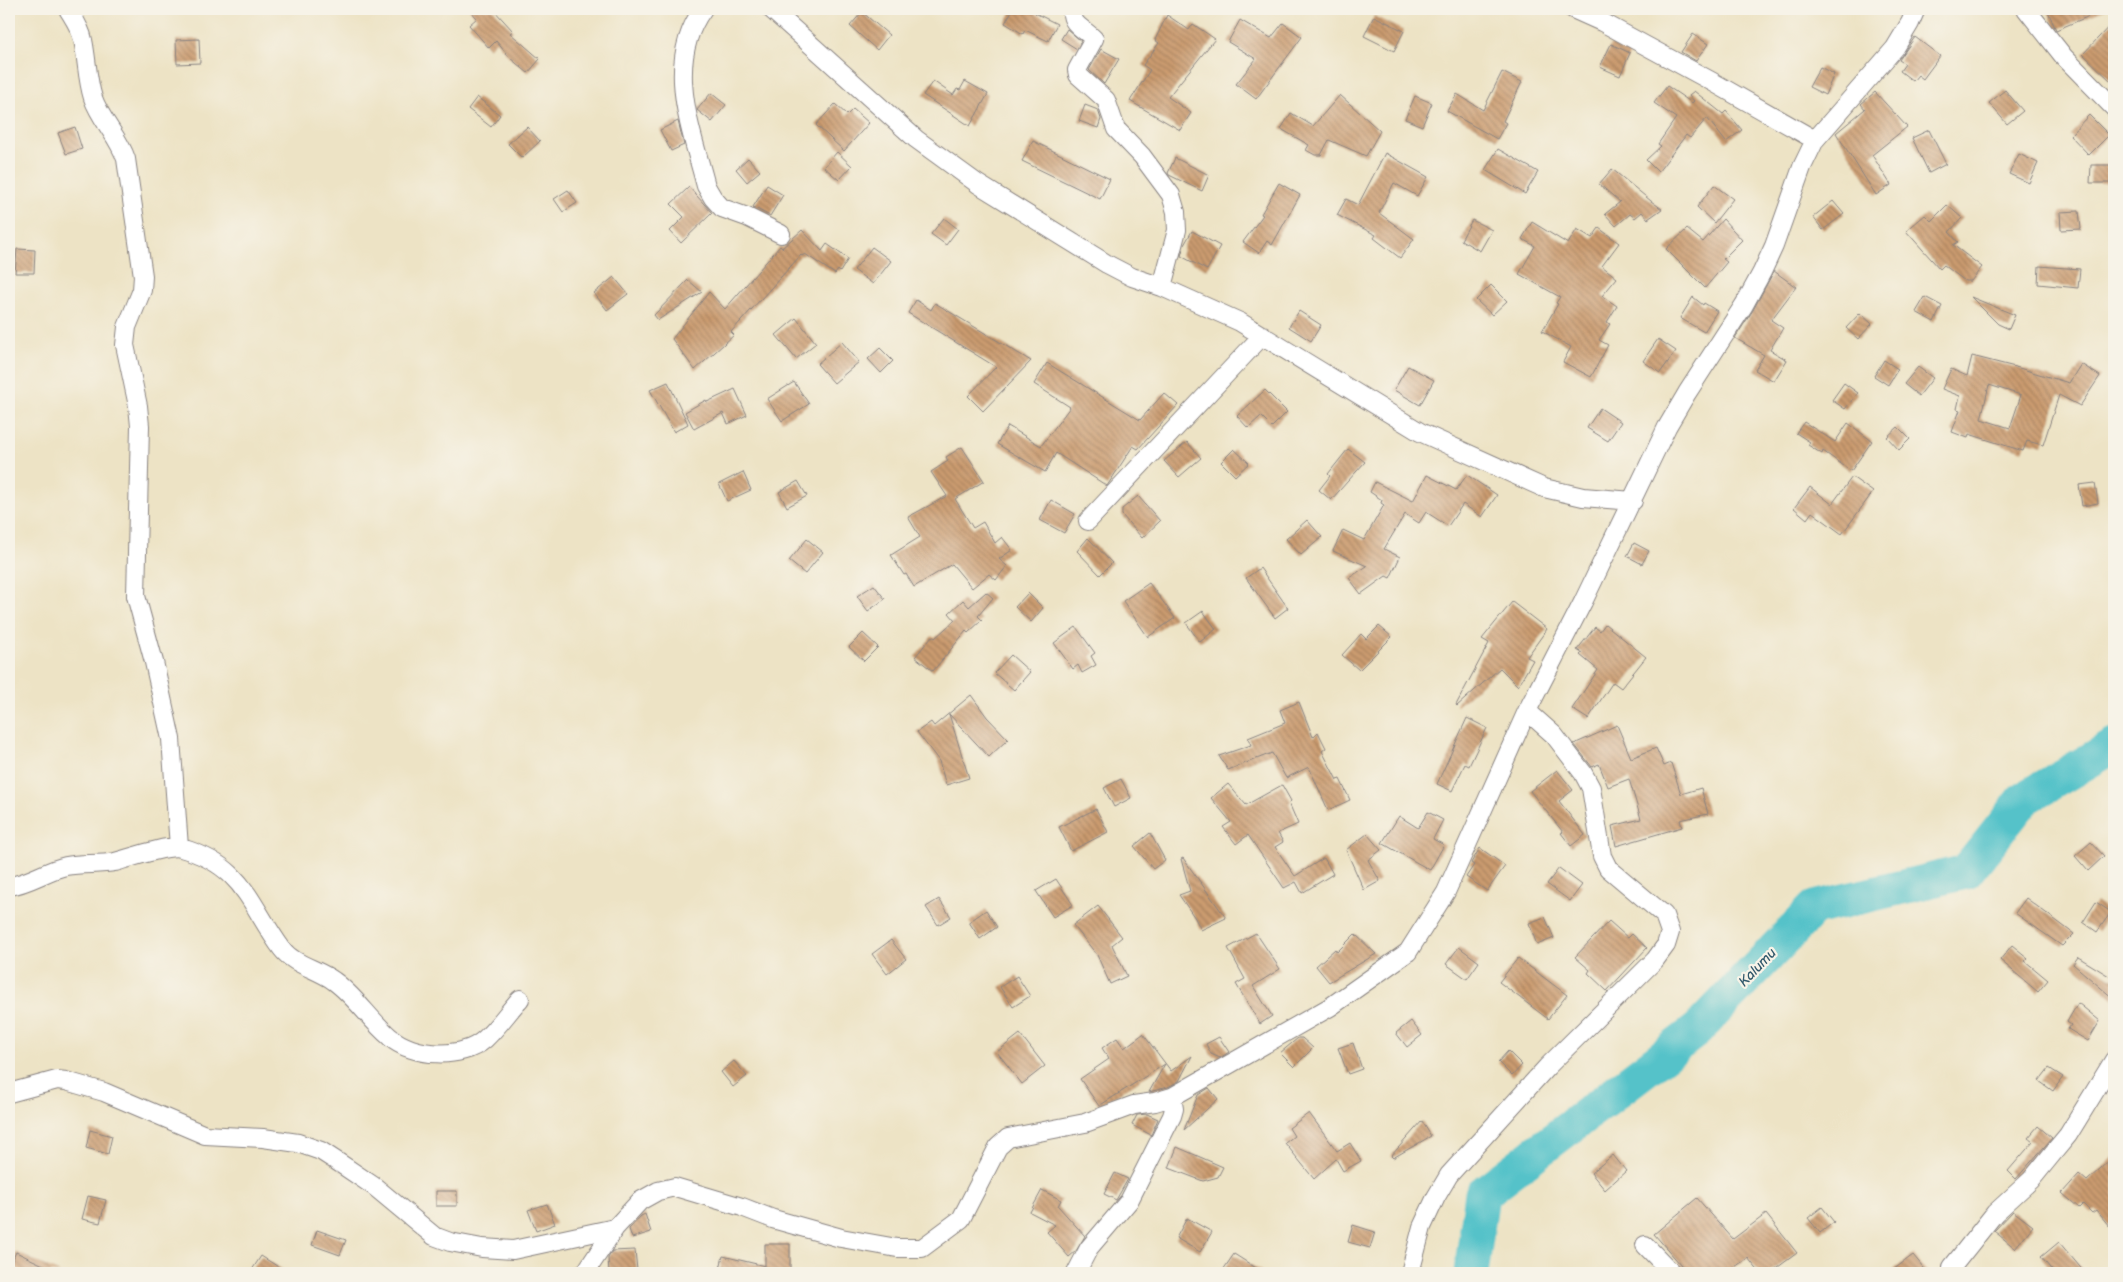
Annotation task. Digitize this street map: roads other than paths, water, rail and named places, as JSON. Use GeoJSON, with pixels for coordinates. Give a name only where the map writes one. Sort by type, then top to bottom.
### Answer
{"type":"FeatureCollection","features":[{"type":"Feature","properties":{"kind":"street"},"geometry":{"type":"LineString","coordinates":[[68,9],[83,39],[94,101],[122,146],[126,159],[143,276],[142,290],[127,327],[125,345],[138,406],[140,426],[136,596],[157,672],[171,740],[179,847]]}},
{"type":"Feature","properties":{"kind":"street"},"geometry":{"type":"LineString","coordinates":[[703,9],[688,34],[684,49],[682,75],[683,95],[706,186],[722,208],[747,217],[780,234]]}},
{"type":"Feature","properties":{"kind":"street"},"geometry":{"type":"LineString","coordinates":[[771,9],[916,139],[970,178],[1107,264],[1132,277],[1162,287],[1240,322],[1420,432],[1448,446],[1544,488],[1584,497],[1633,501]]}},
{"type":"Feature","properties":{"kind":"street"},"geometry":{"type":"LineString","coordinates":[[1072,9],[1071,17],[1094,39],[1077,70],[1078,75],[1106,100],[1116,130],[1142,156],[1171,195],[1176,212],[1177,230],[1162,287]]}},
{"type":"Feature","properties":{"kind":"street"},"geometry":{"type":"LineString","coordinates":[[1573,9],[1678,63],[1815,140]]}},
{"type":"Feature","properties":{"kind":"street"},"geometry":{"type":"LineString","coordinates":[[585,1273],[615,1228],[640,1200],[658,1191],[675,1187],[742,1207],[773,1219],[841,1238],[897,1248],[922,1248],[961,1219],[998,1147],[1008,1138],[1085,1123],[1134,1105],[1155,1102],[1172,1096],[1330,1007],[1408,952],[1446,892],[1527,711],[1633,501],[1667,427],[1686,393],[1744,305],[1762,272],[1774,246],[1802,168],[1815,140],[1895,48],[1910,24],[1916,9]]}},
{"type":"Feature","properties":{"kind":"street"},"geometry":{"type":"LineString","coordinates":[[2026,9],[2064,57],[2114,108]]}},
{"type":"Feature","properties":{"kind":"street"},"geometry":{"type":"LineString","coordinates":[[1088,521],[1263,335]]}},
{"type":"Feature","properties":{"kind":"street"},"geometry":{"type":"LineString","coordinates":[[1410,1273],[1422,1227],[1436,1197],[1449,1176],[1547,1068],[1655,960],[1666,945],[1670,932],[1664,915],[1608,868],[1602,856],[1591,788],[1554,735],[1527,711]]}},
{"type":"Feature","properties":{"kind":"street"},"geometry":{"type":"LineString","coordinates":[[9,886],[67,866],[114,862],[179,847],[209,858],[229,871],[243,887],[284,951],[294,959],[334,981],[390,1038],[404,1047],[428,1053],[447,1054],[468,1048],[484,1040],[520,999]]}},
{"type":"Feature","properties":{"kind":"street"},"geometry":{"type":"LineString","coordinates":[[1952,1273],[1952,1267],[1994,1213],[2031,1180],[2068,1134],[2113,1062]]}},
{"type":"Feature","properties":{"kind":"street"},"geometry":{"type":"LineString","coordinates":[[9,1093],[57,1080],[66,1081],[104,1092],[205,1135],[263,1138],[298,1143],[321,1151],[341,1164],[375,1188],[434,1236],[450,1242],[482,1248],[513,1250],[615,1228]]}},
{"type":"Feature","properties":{"kind":"street"},"geometry":{"type":"LineString","coordinates":[[1076,1273],[1090,1248],[1128,1201],[1172,1116],[1174,1109],[1172,1096]]}},
{"type":"Feature","properties":{"kind":"street"},"geometry":{"type":"LineString","coordinates":[[1645,1245],[1672,1273]]}},
{"type":"Feature","properties":{"kind":"waterway","name":"Kalumu"},"geometry":{"type":"LineString","coordinates":[[1471,1273],[1482,1194],[1697,1030],[1814,908],[1966,872],[2024,799],[2114,746]]}}]}
